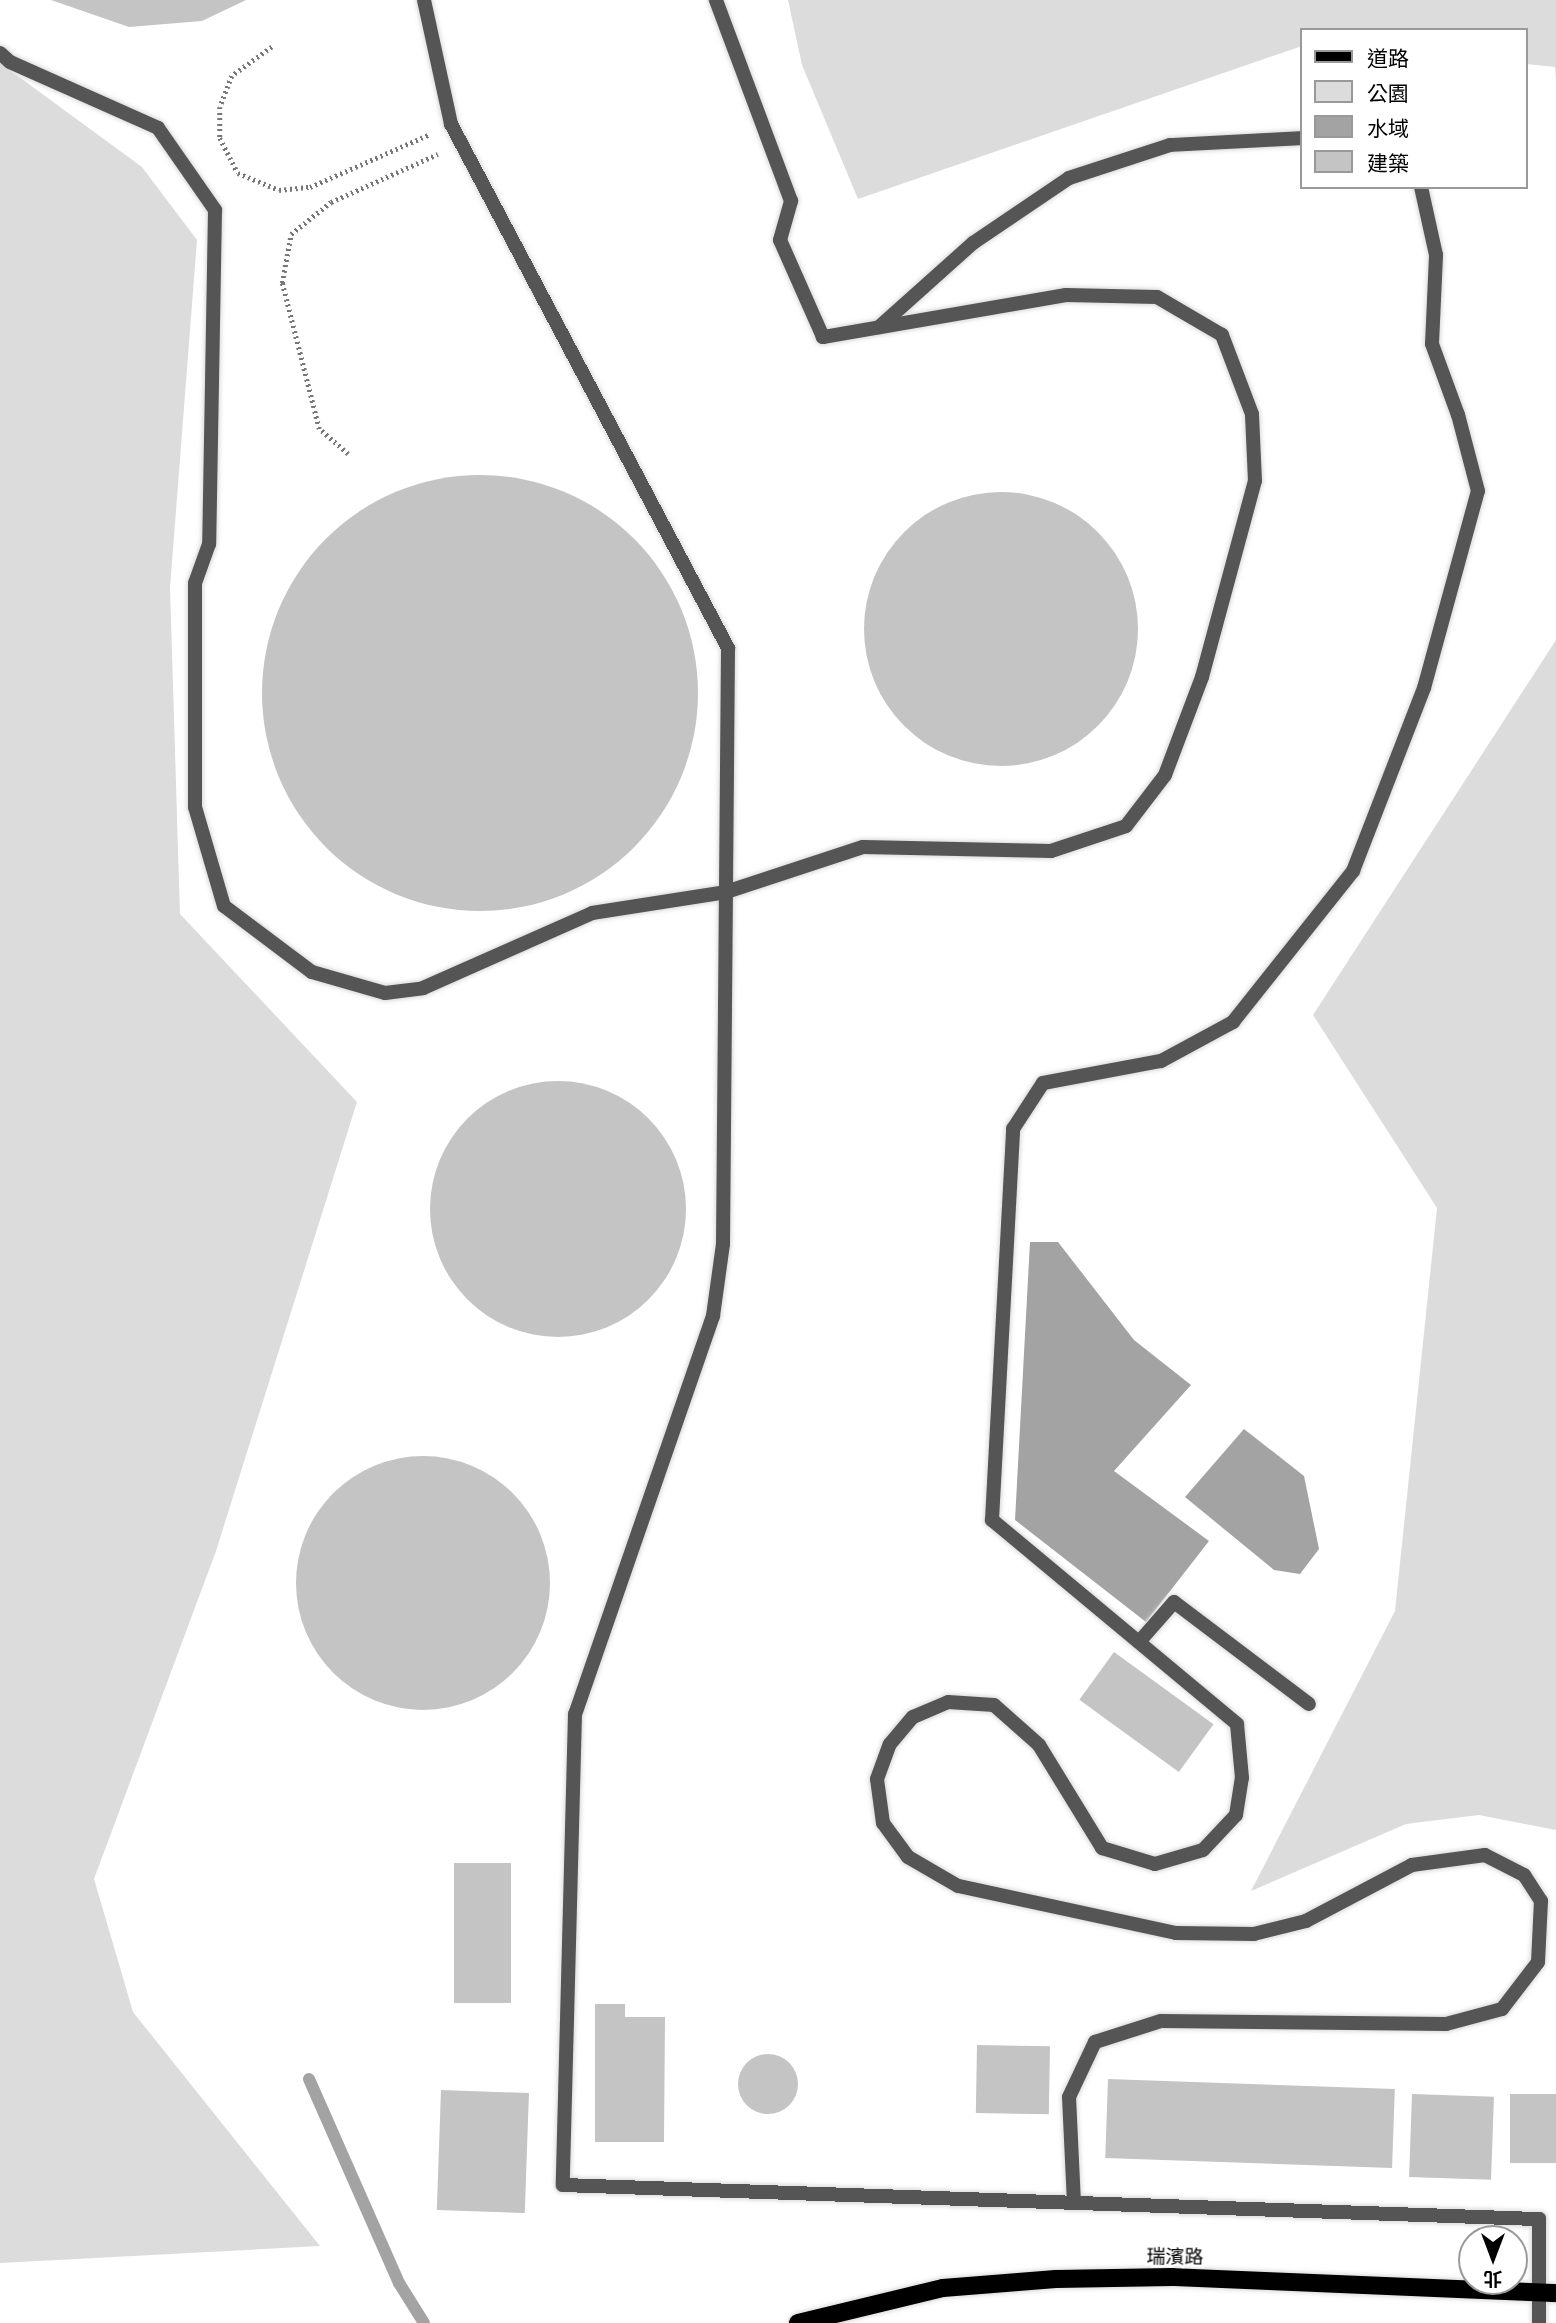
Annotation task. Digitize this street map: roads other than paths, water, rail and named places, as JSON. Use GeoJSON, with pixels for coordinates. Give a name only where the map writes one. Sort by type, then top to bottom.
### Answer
{"type":"FeatureCollection","features":[{"type":"Feature","properties":{"kind":"main road","name":"瑞濱路"},"geometry":{"type":"LineString","coordinates":[[798,2323],[943,2288],[1056,2279],[1172,2277],[1547,2292]]}},
{"type":"Feature","properties":{"kind":"lane"},"geometry":{"type":"LineString","coordinates":[[424,0],[451,124],[729,648],[723,1244],[713,1316],[575,1714],[563,2185],[1539,2219],[1547,2292],[1539,2323]]}},
{"type":"Feature","properties":{"kind":"lane"},"geometry":{"type":"LineString","coordinates":[[0,53],[10,62],[158,128],[215,210],[209,544],[195,583],[195,807],[224,906],[312,972],[385,993],[423,988],[592,913],[726,892],[863,847],[1051,851],[1126,826],[1165,775],[1197,690],[1255,481],[1252,414],[1222,335],[1157,298],[1066,295],[822,337],[780,240],[791,201],[716,0]]}},
{"type":"Feature","properties":{"kind":"lane"},"geometry":{"type":"LineString","coordinates":[[878,327],[973,243],[1069,178],[1170,145],[1300,138]]}},
{"type":"Feature","properties":{"kind":"lane"},"geometry":{"type":"LineString","coordinates":[[1074,2203],[1069,2097],[1095,2042],[1161,2021],[1446,2024],[1502,2009],[1538,1962],[1541,1901],[1524,1875],[1485,1854],[1412,1865],[1306,1921],[1254,1934],[1176,1933],[958,1886],[908,1857],[883,1824],[877,1779],[890,1744],[913,1717],[948,1702],[994,1705],[1038,1745],[1102,1847],[1155,1864],[1203,1850],[1236,1815],[1242,1778],[1237,1724],[992,1520],[1013,1129],[1042,1083],[1161,1061],[1233,1022],[1353,871],[1424,688],[1478,491],[1458,415],[1432,344],[1436,255],[1421,189]]}},
{"type":"Feature","properties":{"kind":"lane"},"geometry":{"type":"LineString","coordinates":[[1139,1642],[1174,1602],[1309,1704]]}},
{"type":"Feature","properties":{"kind":"water"},"geometry":{"type":"Polygon","coordinates":[[[1030,1242],[1058,1242],[1134,1340],[1191,1385],[1114,1471],[1209,1541],[1146,1622],[1015,1520],[1030,1242]]]}},
{"type":"Feature","properties":{"kind":"water"},"geometry":{"type":"Polygon","coordinates":[[[1244,1429],[1304,1476],[1319,1549],[1300,1574],[1274,1570],[1185,1497],[1244,1429]]]}},
{"type":"Feature","properties":{"kind":"waterway"},"geometry":{"type":"LineString","coordinates":[[309,2079],[399,2283],[424,2323]]}}]}
